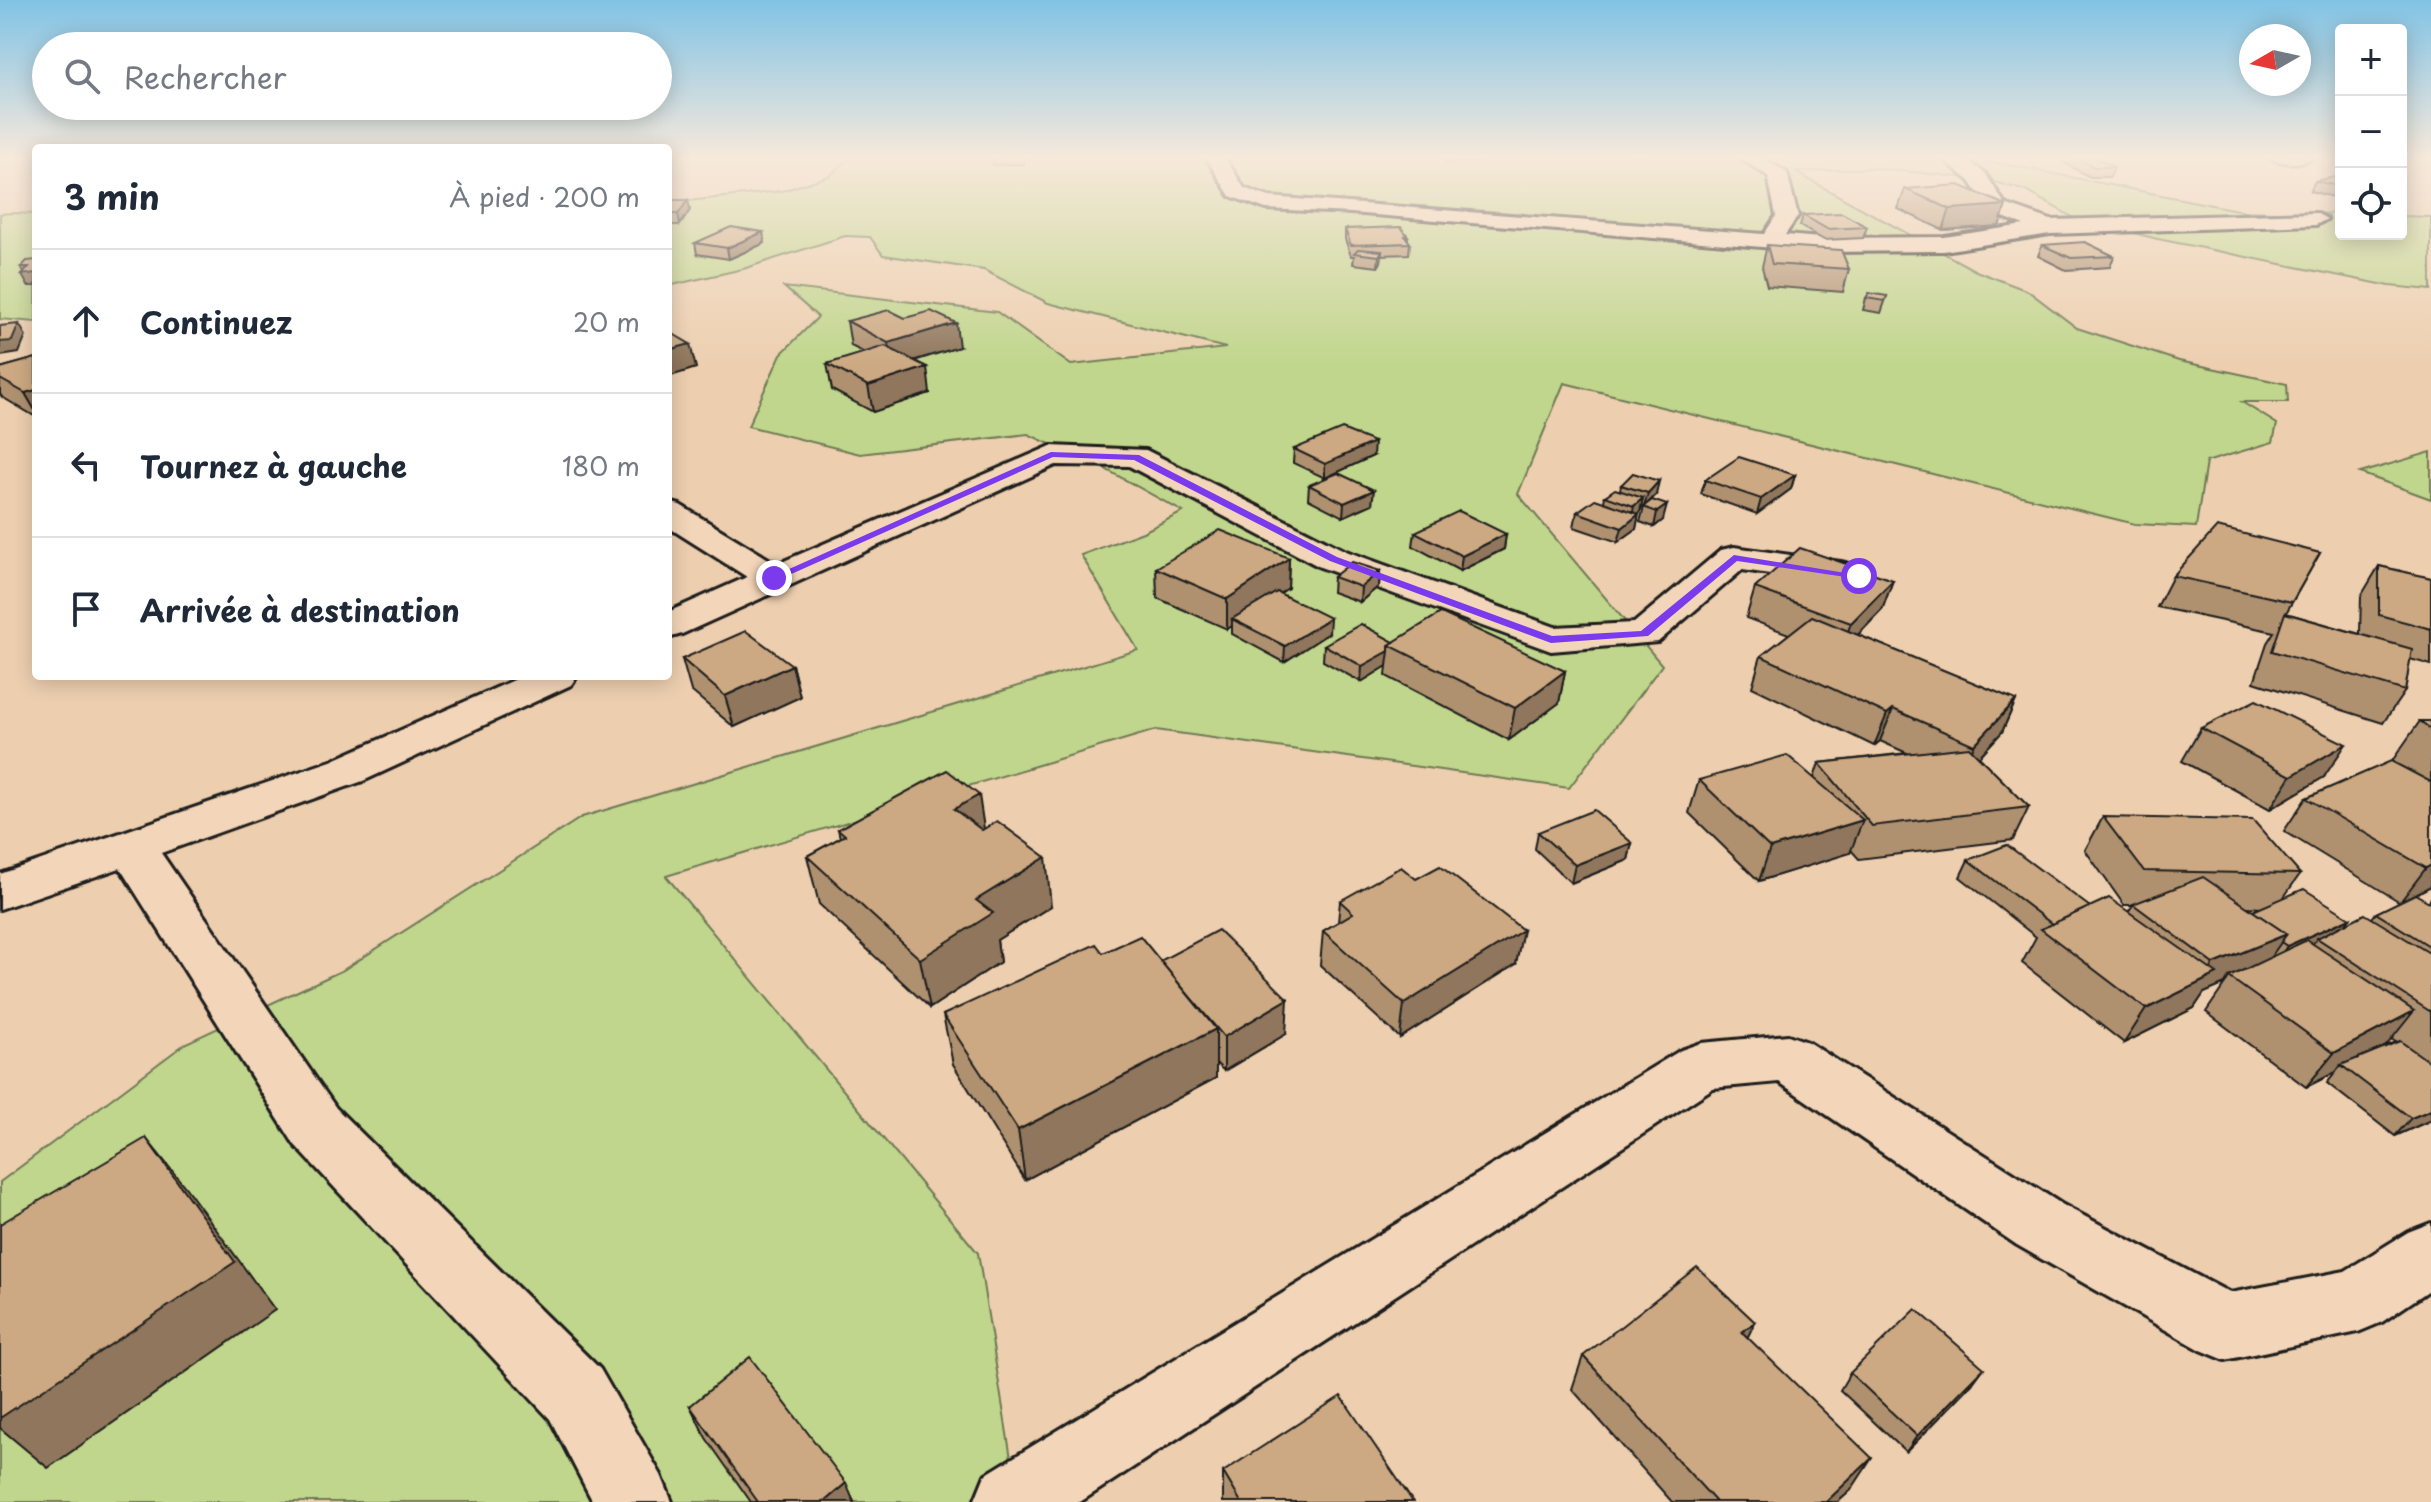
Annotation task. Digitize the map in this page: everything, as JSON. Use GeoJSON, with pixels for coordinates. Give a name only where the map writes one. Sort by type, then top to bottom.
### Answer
{"type":"FeatureCollection","features":[{"type":"Feature","properties":{"kind":"street"},"geometry":{"type":"LineString","coordinates":[[1581,226],[1821,245],[1944,244],[2050,227],[2080,226]]}},
{"type":"Feature","properties":{"kind":"street"},"geometry":{"type":"LineString","coordinates":[[1771,240],[1780,226]]}},
{"type":"Feature","properties":{"kind":"street"},"geometry":{"type":"LineString","coordinates":[[672,624],[1051,455],[1135,457],[1333,559],[1551,639],[1644,634],[1734,558],[1859,576]]}},
{"type":"Feature","properties":{"kind":"street"},"geometry":{"type":"LineString","coordinates":[[672,514],[774,578]]}},
{"type":"Feature","properties":{"kind":"street"},"geometry":{"type":"LineString","coordinates":[[0,892],[347,771],[548,680]]}},
{"type":"Feature","properties":{"kind":"street"},"geometry":{"type":"LineString","coordinates":[[131,846],[315,1126],[575,1394],[634,1502]]}},
{"type":"Feature","properties":{"kind":"street"},"geometry":{"type":"LineString","coordinates":[[1012,1502],[1701,1066],[1788,1058],[2040,1225],[2225,1327],[2358,1300],[2431,1253]]}},
{"type":"Feature","properties":{"kind":"green space"},"geometry":{"type":"Polygon","coordinates":[[[0,226],[32,226],[32,322],[0,319],[0,226]]]}},
{"type":"Feature","properties":{"kind":"green space"},"geometry":{"type":"Polygon","coordinates":[[[672,226],[1894,226],[1976,271],[2028,291],[2077,328],[2179,361],[2287,384],[2288,402],[2242,402],[2277,424],[2273,442],[2206,462],[2196,527],[2135,524],[1564,383],[1518,494],[1662,665],[1569,788],[1156,730],[666,876],[978,1253],[1018,1502],[0,1502],[0,1182],[186,1043],[343,970],[582,817],[1138,650],[1081,555],[1143,532],[1183,512],[1109,471],[1028,434],[860,454],[748,426],[781,354],[818,317],[784,287],[997,312],[1071,365],[1226,348],[1048,303],[984,270],[883,255],[870,237],[845,236],[743,269],[672,285],[672,226]]]}},
{"type":"Feature","properties":{"kind":"green space"},"geometry":{"type":"Polygon","coordinates":[[[2105,226],[2335,226],[2335,240],[2407,240],[2407,226],[2431,226],[2431,290],[2390,286],[2105,226]]]}},
{"type":"Feature","properties":{"kind":"green space"},"geometry":{"type":"Polygon","coordinates":[[[2431,452],[2431,499],[2360,473],[2431,452]]]}},
{"type":"Feature","properties":{"kind":"building"},"geometry":{"type":"Polygon","coordinates":[[[1822,226],[1867,227],[1827,229],[1822,226]]]}},
{"type":"Feature","properties":{"kind":"building"},"geometry":{"type":"Polygon","coordinates":[[[731,227],[763,232],[727,248],[695,243],[731,227]]]}},
{"type":"Feature","properties":{"kind":"building"},"geometry":{"type":"Polygon","coordinates":[[[1401,227],[1410,243],[1351,245],[1345,229],[1401,227]]]}},
{"type":"Feature","properties":{"kind":"building"},"geometry":{"type":"Polygon","coordinates":[[[2085,242],[2114,256],[2071,258],[2042,245],[2085,242]]]}},
{"type":"Feature","properties":{"kind":"building"},"geometry":{"type":"Polygon","coordinates":[[[1767,245],[1841,250],[1849,269],[1772,264],[1767,245]]]}},
{"type":"Feature","properties":{"kind":"building"},"geometry":{"type":"Polygon","coordinates":[[[1358,249],[1382,251],[1379,256],[1354,253],[1358,249]]]}},
{"type":"Feature","properties":{"kind":"building"},"geometry":{"type":"Polygon","coordinates":[[[32,260],[32,274],[22,275],[29,267],[21,267],[32,260]]]}},
{"type":"Feature","properties":{"kind":"building"},"geometry":{"type":"Polygon","coordinates":[[[1869,293],[1887,296],[1885,301],[1866,298],[1869,293]]]}},
{"type":"Feature","properties":{"kind":"building"},"geometry":{"type":"Polygon","coordinates":[[[889,310],[905,318],[931,311],[956,323],[888,343],[847,321],[889,310]]]}},
{"type":"Feature","properties":{"kind":"building"},"geometry":{"type":"Polygon","coordinates":[[[19,324],[12,341],[0,342],[0,326],[19,324]]]}},
{"type":"Feature","properties":{"kind":"building"},"geometry":{"type":"Polygon","coordinates":[[[672,333],[690,344],[672,349],[672,333]]]}},
{"type":"Feature","properties":{"kind":"building"},"geometry":{"type":"Polygon","coordinates":[[[885,346],[927,367],[868,386],[827,364],[885,346]]]}},
{"type":"Feature","properties":{"kind":"building"},"geometry":{"type":"Polygon","coordinates":[[[32,359],[32,391],[25,393],[0,379],[0,368],[32,359]]]}},
{"type":"Feature","properties":{"kind":"building"},"geometry":{"type":"Polygon","coordinates":[[[1342,429],[1374,442],[1325,464],[1294,449],[1342,429]]]}},
{"type":"Feature","properties":{"kind":"building"},"geometry":{"type":"Polygon","coordinates":[[[1739,457],[1795,475],[1761,499],[1705,480],[1739,457]]]}},
{"type":"Feature","properties":{"kind":"building"},"geometry":{"type":"Polygon","coordinates":[[[1338,473],[1374,490],[1344,503],[1309,485],[1338,473]]]}},
{"type":"Feature","properties":{"kind":"building"},"geometry":{"type":"Polygon","coordinates":[[[1633,473],[1659,481],[1648,493],[1621,485],[1633,473]]]}},
{"type":"Feature","properties":{"kind":"building"},"geometry":{"type":"Polygon","coordinates":[[[1615,489],[1643,498],[1634,506],[1605,496],[1615,489]]]}},
{"type":"Feature","properties":{"kind":"building"},"geometry":{"type":"Polygon","coordinates":[[[1595,499],[1639,514],[1622,528],[1577,512],[1595,499]]]}},
{"type":"Feature","properties":{"kind":"building"},"geometry":{"type":"Polygon","coordinates":[[[1652,500],[1667,505],[1657,512],[1643,507],[1652,500]]]}},
{"type":"Feature","properties":{"kind":"building"},"geometry":{"type":"Polygon","coordinates":[[[1459,511],[1506,534],[1462,556],[1415,532],[1459,511]]]}},
{"type":"Feature","properties":{"kind":"building"},"geometry":{"type":"Polygon","coordinates":[[[2217,527],[2320,553],[2292,602],[2173,576],[2217,527]]]}},
{"type":"Feature","properties":{"kind":"building"},"geometry":{"type":"Polygon","coordinates":[[[1220,530],[1289,558],[1227,599],[1156,568],[1220,530]]]}},
{"type":"Feature","properties":{"kind":"building"},"geometry":{"type":"Polygon","coordinates":[[[1800,548],[1893,580],[1851,623],[1755,588],[1800,548]]]}},
{"type":"Feature","properties":{"kind":"building"},"geometry":{"type":"Polygon","coordinates":[[[1352,562],[1380,571],[1361,587],[1333,577],[1352,562]]]}},
{"type":"Feature","properties":{"kind":"building"},"geometry":{"type":"Polygon","coordinates":[[[2379,566],[2431,578],[2431,629],[2379,615],[2379,566]]]}},
{"type":"Feature","properties":{"kind":"building"},"geometry":{"type":"Polygon","coordinates":[[[1277,592],[1330,618],[1285,646],[1232,619],[1277,592]]]}},
{"type":"Feature","properties":{"kind":"building"},"geometry":{"type":"Polygon","coordinates":[[[1441,613],[1565,671],[1515,708],[1389,645],[1441,613]]]}},
{"type":"Feature","properties":{"kind":"building"},"geometry":{"type":"Polygon","coordinates":[[[2285,613],[2412,649],[2405,691],[2272,651],[2285,613]]]}},
{"type":"Feature","properties":{"kind":"building"},"geometry":{"type":"Polygon","coordinates":[[[1812,616],[2016,700],[1974,745],[1893,709],[1887,714],[1761,656],[1812,616]]]}},
{"type":"Feature","properties":{"kind":"building"},"geometry":{"type":"Polygon","coordinates":[[[1361,624],[1394,642],[1389,645],[1389,651],[1362,666],[1324,645],[1361,624]]]}},
{"type":"Feature","properties":{"kind":"building"},"geometry":{"type":"Polygon","coordinates":[[[746,631],[792,665],[725,696],[682,659],[746,631]]]}},
{"type":"Feature","properties":{"kind":"building"},"geometry":{"type":"Polygon","coordinates":[[[2256,700],[2346,744],[2291,776],[2201,728],[2256,700]]]}},
{"type":"Feature","properties":{"kind":"building"},"geometry":{"type":"Polygon","coordinates":[[[2420,721],[2431,721],[2431,729],[2420,721]]]}},
{"type":"Feature","properties":{"kind":"building"},"geometry":{"type":"Polygon","coordinates":[[[1969,747],[2029,807],[1872,826],[1819,763],[1969,747]]]}},
{"type":"Feature","properties":{"kind":"building"},"geometry":{"type":"Polygon","coordinates":[[[1787,755],[1863,820],[1770,848],[1699,780],[1787,755]]]}},
{"type":"Feature","properties":{"kind":"building"},"geometry":{"type":"Polygon","coordinates":[[[2391,761],[2431,782],[2431,865],[2426,868],[2306,798],[2391,761]]]}},
{"type":"Feature","properties":{"kind":"building"},"geometry":{"type":"Polygon","coordinates":[[[947,770],[979,795],[954,809],[982,830],[997,821],[1046,857],[976,900],[993,913],[920,959],[807,856],[845,835],[838,829],[947,770]]]}},
{"type":"Feature","properties":{"kind":"building"},"geometry":{"type":"Polygon","coordinates":[[[1594,810],[1632,843],[1575,865],[1538,832],[1594,810]]]}},
{"type":"Feature","properties":{"kind":"building"},"geometry":{"type":"Polygon","coordinates":[[[2103,817],[2253,820],[2300,874],[2144,871],[2103,817]]]}},
{"type":"Feature","properties":{"kind":"building"},"geometry":{"type":"Polygon","coordinates":[[[2007,845],[2090,907],[2052,924],[1968,860],[2007,845]]]}},
{"type":"Feature","properties":{"kind":"building"},"geometry":{"type":"Polygon","coordinates":[[[1440,866],[1523,930],[1404,1004],[1323,931],[1353,913],[1340,901],[1401,867],[1416,879],[1440,866]]]}},
{"type":"Feature","properties":{"kind":"building"},"geometry":{"type":"Polygon","coordinates":[[[2203,877],[2287,934],[2214,964],[2133,904],[2203,877]]]}},
{"type":"Feature","properties":{"kind":"building"},"geometry":{"type":"Polygon","coordinates":[[[2304,889],[2350,918],[2287,946],[2281,942],[2287,934],[2253,911],[2304,889]]]}},
{"type":"Feature","properties":{"kind":"building"},"geometry":{"type":"Polygon","coordinates":[[[2415,894],[2431,903],[2431,947],[2376,913],[2415,894]]]}},
{"type":"Feature","properties":{"kind":"building"},"geometry":{"type":"Polygon","coordinates":[[[2109,898],[2217,974],[2146,1009],[2041,929],[2109,898]]]}},
{"type":"Feature","properties":{"kind":"building"},"geometry":{"type":"Polygon","coordinates":[[[2365,914],[2431,954],[2431,1012],[2317,938],[2365,914]]]}},
{"type":"Feature","properties":{"kind":"building"},"geometry":{"type":"Polygon","coordinates":[[[1218,930],[1288,999],[1224,1037],[1160,961],[1218,930]]]}},
{"type":"Feature","properties":{"kind":"building"},"geometry":{"type":"Polygon","coordinates":[[[1140,936],[1216,1029],[1018,1130],[943,1015],[1096,944],[1103,953],[1140,936]]]}},
{"type":"Feature","properties":{"kind":"building"},"geometry":{"type":"Polygon","coordinates":[[[2307,940],[2414,1011],[2334,1053],[2229,977],[2307,940]]]}},
{"type":"Feature","properties":{"kind":"building"},"geometry":{"type":"Polygon","coordinates":[[[2400,1041],[2431,1063],[2431,1110],[2411,1118],[2341,1065],[2400,1041]]]}},
{"type":"Feature","properties":{"kind":"building"},"geometry":{"type":"Polygon","coordinates":[[[146,1138],[235,1262],[0,1418],[0,1224],[146,1138]]]}},
{"type":"Feature","properties":{"kind":"building"},"geometry":{"type":"Polygon","coordinates":[[[1697,1267],[1755,1322],[1742,1332],[1872,1458],[1826,1502],[1716,1502],[1583,1356],[1697,1267]]]}},
{"type":"Feature","properties":{"kind":"building"},"geometry":{"type":"Polygon","coordinates":[[[1916,1309],[1984,1368],[1917,1436],[1850,1373],[1916,1309]]]}},
{"type":"Feature","properties":{"kind":"building"},"geometry":{"type":"Polygon","coordinates":[[[750,1357],[846,1483],[824,1502],[758,1502],[690,1406],[750,1357]]]}},
{"type":"Feature","properties":{"kind":"building"},"geometry":{"type":"Polygon","coordinates":[[[1341,1396],[1413,1502],[1241,1502],[1223,1472],[1341,1396]]]}},
{"type":"Feature","properties":{"kind":"route"},"geometry":{"type":"LineString","coordinates":[[774,578],[1051,455],[1135,457],[1333,559],[1551,639],[1644,634],[1734,558],[1859,576]]}}]}
